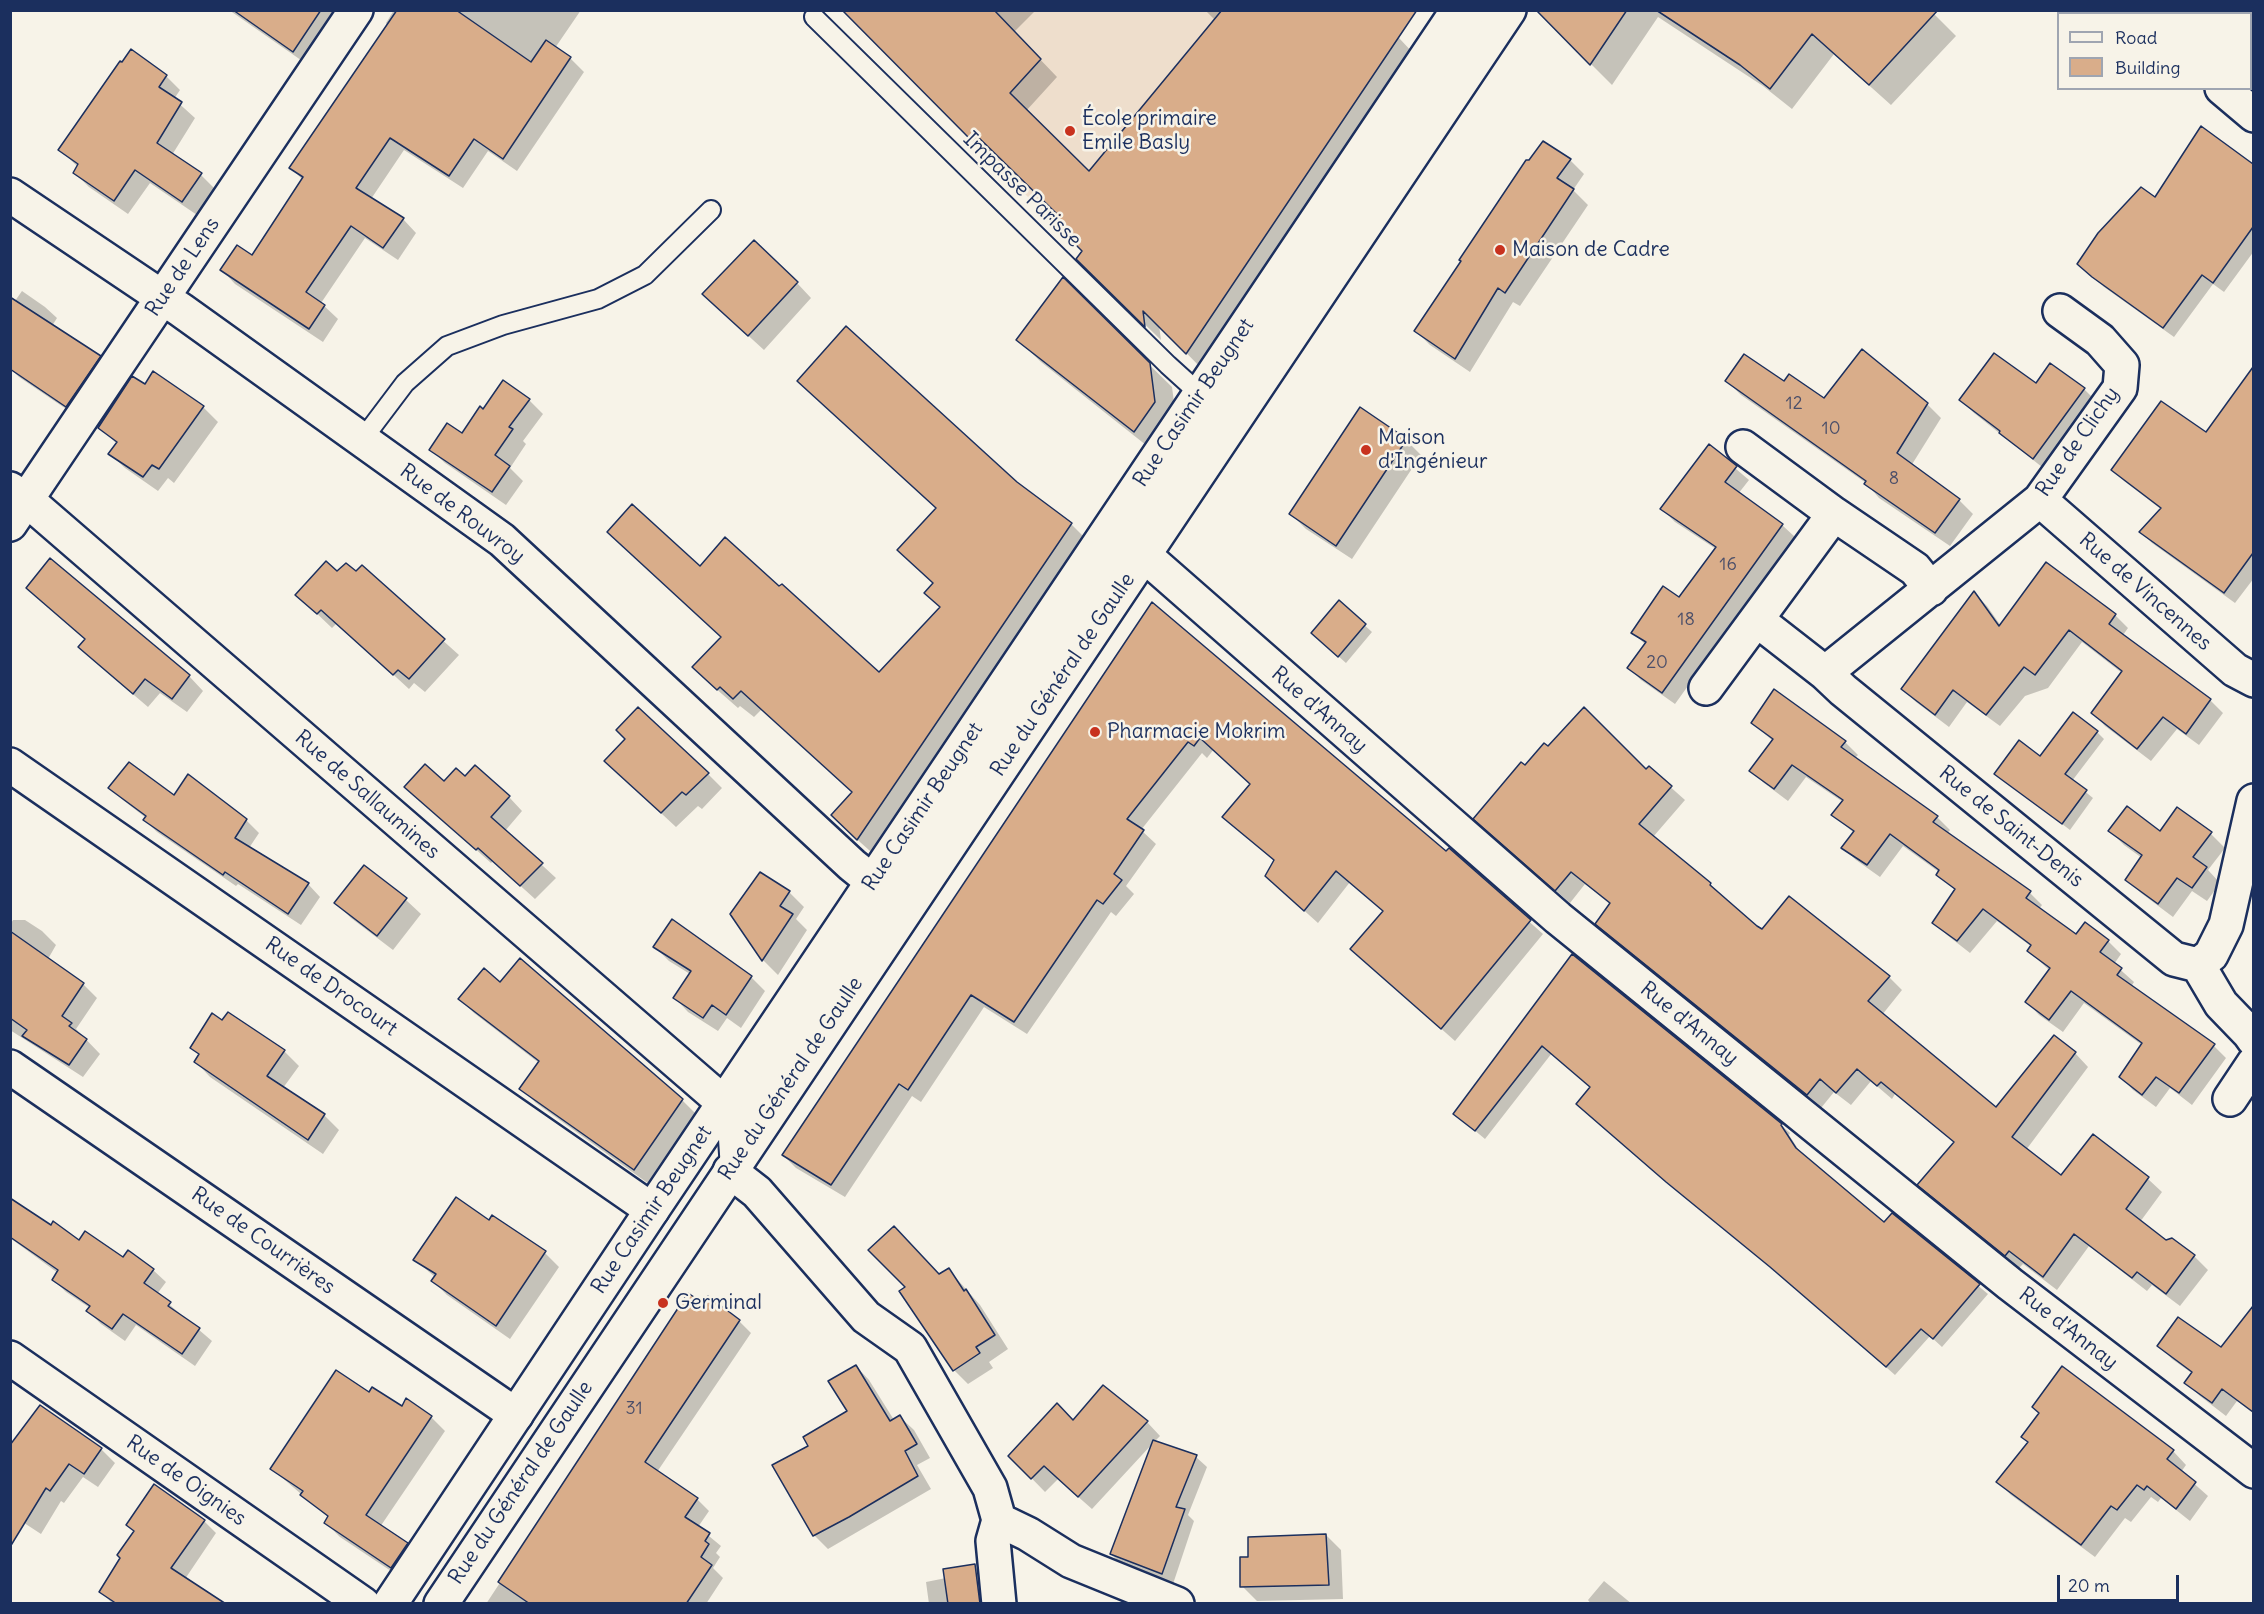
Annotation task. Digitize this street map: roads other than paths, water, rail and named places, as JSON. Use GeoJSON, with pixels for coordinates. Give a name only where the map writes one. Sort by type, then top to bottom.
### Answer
{"type":"FeatureCollection","features":[{"type":"Feature","properties":{"kind":"street","name":"Rue de Lens"},"geometry":{"type":"LineString","coordinates":[[16,504],[163,298],[357,10]]}},
{"type":"Feature","properties":{"kind":"street","name":"Rue Casimir Beugnet"},"geometry":{"type":"LineString","coordinates":[[390,1604],[1458,10]]}},
{"type":"Feature","properties":{"kind":"street","name":"Rue Casimir Beugnet"},"geometry":{"type":"LineString","coordinates":[[1144,555],[1509,10]]}},
{"type":"Feature","properties":{"kind":"street"},"geometry":{"type":"LineString","coordinates":[[2224,90],[2253,115]]}},
{"type":"Feature","properties":{"kind":"street","name":"Rue de Rouvroy"},"geometry":{"type":"LineString","coordinates":[[10,195],[163,298],[502,540],[834,849],[873,882]]}},
{"type":"Feature","properties":{"kind":"street","name":"Rue de Clichy"},"geometry":{"type":"LineString","coordinates":[[1825,672],[2040,500],[2120,388],[2122,365],[2100,340],[2060,311]]}},
{"type":"Feature","properties":{"kind":"street"},"geometry":{"type":"LineString","coordinates":[[1743,447],[1834,514],[1915,569],[1931,589]]}},
{"type":"Feature","properties":{"kind":"street","name":"Rue de Vincennes"},"geometry":{"type":"LineString","coordinates":[[2040,500],[2235,670],[2253,681]]}},
{"type":"Feature","properties":{"kind":"street","name":"Rue de Sallaumines"},"geometry":{"type":"LineString","coordinates":[[16,504],[724,1103]]}},
{"type":"Feature","properties":{"kind":"street"},"geometry":{"type":"LineString","coordinates":[[1706,688],[1834,514]]}},
{"type":"Feature","properties":{"kind":"street","name":"Rue du Général de Gaulle"},"geometry":{"type":"LineString","coordinates":[[441,1604],[1144,555]]}},
{"type":"Feature","properties":{"kind":"street","name":"Rue d'Annay"},"geometry":{"type":"LineString","coordinates":[[1144,555],[1558,918],[2010,1284],[2253,1471]]}},
{"type":"Feature","properties":{"kind":"street","name":"Rue de Saint-Denis"},"geometry":{"type":"LineString","coordinates":[[1757,620],[1825,672],[1843,690],[2174,959],[2198,965]]}},
{"type":"Feature","properties":{"kind":"street","name":"Rue de Drocourt"},"geometry":{"type":"LineString","coordinates":[[10,765],[652,1210]]}},
{"type":"Feature","properties":{"kind":"street"},"geometry":{"type":"LineString","coordinates":[[2253,801],[2226,925],[2211,955],[2198,965],[2221,1004],[2253,1040]]}},
{"type":"Feature","properties":{"kind":"street"},"geometry":{"type":"LineString","coordinates":[[2230,1099],[2253,1063]]}},
{"type":"Feature","properties":{"kind":"street","name":"Rue de Courrières"},"geometry":{"type":"LineString","coordinates":[[10,1066],[516,1415]]}},
{"type":"Feature","properties":{"kind":"street"},"geometry":{"type":"LineString","coordinates":[[730,1171],[757,1192],[866,1317],[910,1348],[990,1488],[999,1520],[993,1541],[999,1604]]}},
{"type":"Feature","properties":{"kind":"street","name":"Rue de Oignies"},"geometry":{"type":"LineString","coordinates":[[10,1358],[363,1604]]}},
{"type":"Feature","properties":{"kind":"street"},"geometry":{"type":"LineString","coordinates":[[999,1520],[1028,1534],[1071,1561],[1177,1604]]}},
{"type":"Feature","properties":{"kind":"lane"},"geometry":{"type":"LineString","coordinates":[[730,1171],[728,1139],[1482,10]]}},
{"type":"Feature","properties":{"kind":"lane","name":"Impasse Parisse"},"geometry":{"type":"LineString","coordinates":[[814,17],[1200,394]]}},
{"type":"Feature","properties":{"kind":"lane"},"geometry":{"type":"LineString","coordinates":[[362,440],[405,383],[447,346],[503,325],[598,298],[645,275],[711,210]]}},
{"type":"Feature","properties":{"kind":"place","name":"École primaire Emile Basly"},"geometry":{"type":"Point","coordinates":[1070,131]}},
{"type":"Feature","properties":{"kind":"place","name":"Maison de Cadre"},"geometry":{"type":"Point","coordinates":[1500,250]}},
{"type":"Feature","properties":{"kind":"place","name":"Maison d'Ingénieur"},"geometry":{"type":"Point","coordinates":[1366,450]}},
{"type":"Feature","properties":{"kind":"place","name":"Pharmacie Mokrim"},"geometry":{"type":"Point","coordinates":[1095,732]}},
{"type":"Feature","properties":{"kind":"place","name":"Germinal"},"geometry":{"type":"Point","coordinates":[663,1303]}}]}
